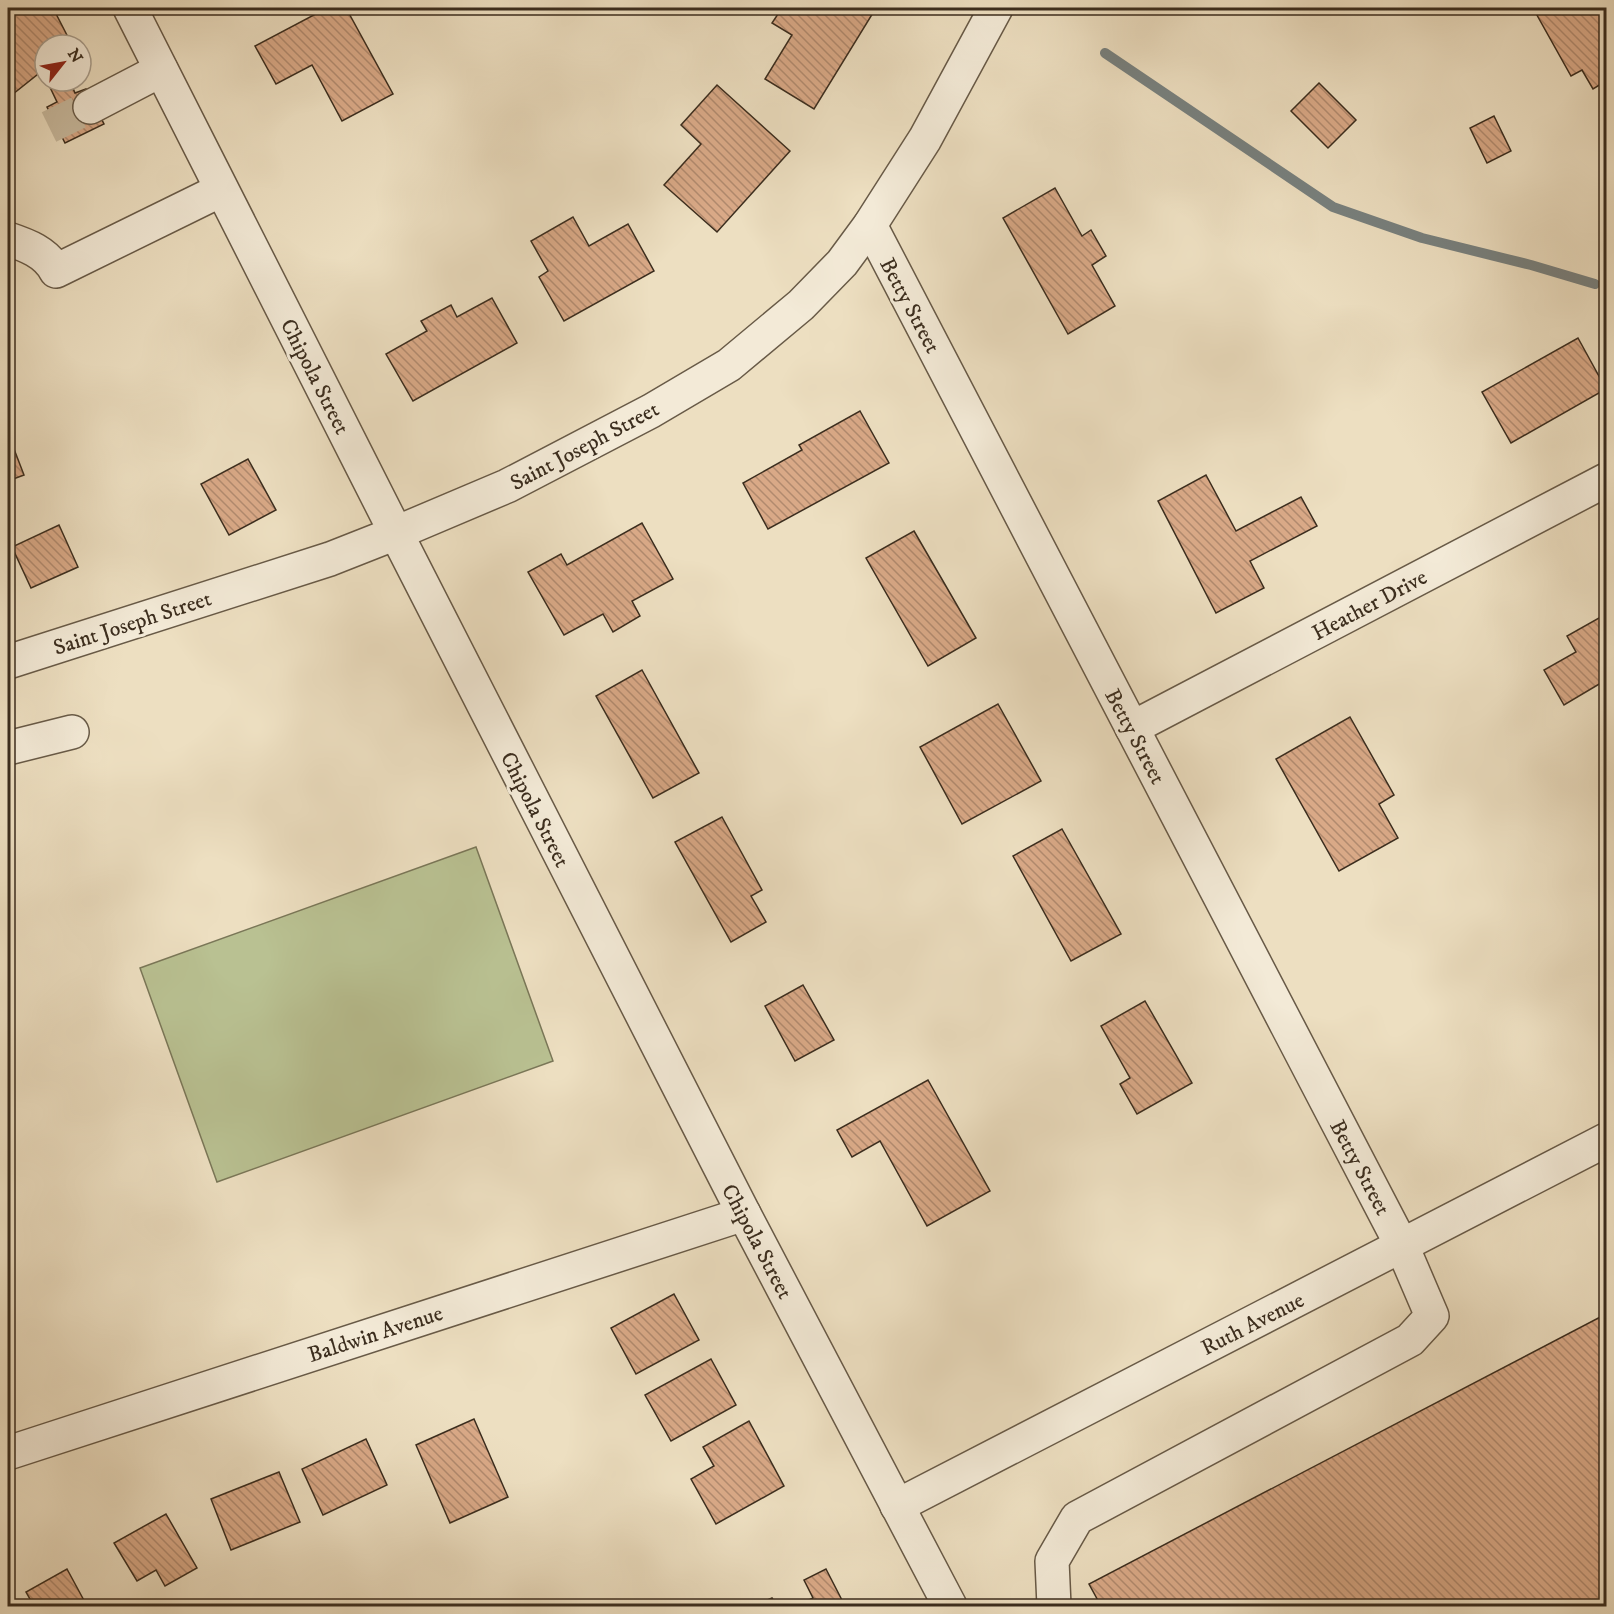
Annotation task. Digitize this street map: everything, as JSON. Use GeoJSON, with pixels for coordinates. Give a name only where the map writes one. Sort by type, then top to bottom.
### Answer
{"type":"FeatureCollection","features":[{"type":"Feature","properties":{"kind":"street","name":"Chipola Street"},"geometry":{"type":"LineString","coordinates":[[130,8],[744,1214],[950,1606]]}},
{"type":"Feature","properties":{"kind":"street","name":"Saint Joseph Street"},"geometry":{"type":"LineString","coordinates":[[8,662],[330,559],[396,533],[507,486],[651,411],[729,365],[801,305],[842,263],[870,225],[925,140],[996,8]]}},
{"type":"Feature","properties":{"kind":"street"},"geometry":{"type":"LineString","coordinates":[[90,107],[161,70]]}},
{"type":"Feature","properties":{"kind":"street"},"geometry":{"type":"LineString","coordinates":[[8,239],[29,246],[38,252],[49,260],[56,271],[221,190]]}},
{"type":"Feature","properties":{"kind":"street","name":"Betty Street"},"geometry":{"type":"LineString","coordinates":[[870,225],[1402,1246],[1432,1316],[1410,1340],[1077,1518],[1052,1561],[1054,1606]]}},
{"type":"Feature","properties":{"kind":"street","name":"Heather Drive"},"geometry":{"type":"LineString","coordinates":[[1132,728],[1606,480]]}},
{"type":"Feature","properties":{"kind":"street"},"geometry":{"type":"LineString","coordinates":[[8,748],[72,732]]}},
{"type":"Feature","properties":{"kind":"street","name":"Ruth Avenue"},"geometry":{"type":"LineString","coordinates":[[897,1506],[1606,1140]]}},
{"type":"Feature","properties":{"kind":"street","name":"Baldwin Avenue"},"geometry":{"type":"LineString","coordinates":[[8,1453],[744,1214]]}},
{"type":"Feature","properties":{"kind":"green space"},"geometry":{"type":"Polygon","coordinates":[[[476,847],[553,1061],[217,1182],[140,968],[476,847]]]}},
{"type":"Feature","properties":{"kind":"building"},"geometry":{"type":"Polygon","coordinates":[[[8,8],[53,8],[66,33],[33,33],[33,78],[8,98],[8,8]]]}},
{"type":"Feature","properties":{"kind":"building"},"geometry":{"type":"Polygon","coordinates":[[[327,8],[346,8],[393,94],[342,121],[312,65],[276,84],[255,46],[327,8]]]}},
{"type":"Feature","properties":{"kind":"building"},"geometry":{"type":"Polygon","coordinates":[[[782,8],[876,8],[814,109],[765,79],[792,35],[772,23],[782,8]]]}},
{"type":"Feature","properties":{"kind":"building"},"geometry":{"type":"Polygon","coordinates":[[[1533,8],[1606,8],[1606,81],[1593,89],[1582,70],[1571,76],[1533,8]]]}},
{"type":"Feature","properties":{"kind":"building"},"geometry":{"type":"Polygon","coordinates":[[[1319,83],[1356,120],[1328,148],[1291,111],[1319,83]]]}},
{"type":"Feature","properties":{"kind":"building"},"geometry":{"type":"Polygon","coordinates":[[[717,85],[790,151],[717,232],[664,185],[701,144],[681,125],[717,85]]]}},
{"type":"Feature","properties":{"kind":"building"},"geometry":{"type":"Polygon","coordinates":[[[53,93],[88,93],[104,124],[65,143],[47,107],[57,102],[53,93]]]}},
{"type":"Feature","properties":{"kind":"building"},"geometry":{"type":"Polygon","coordinates":[[[1494,116],[1511,151],[1487,163],[1470,128],[1494,116]]]}},
{"type":"Feature","properties":{"kind":"building"},"geometry":{"type":"Polygon","coordinates":[[[1055,188],[1082,236],[1091,230],[1106,256],[1092,265],[1115,306],[1068,334],[1003,218],[1055,188]]]}},
{"type":"Feature","properties":{"kind":"building"},"geometry":{"type":"Polygon","coordinates":[[[573,217],[589,246],[628,224],[654,271],[564,321],[539,277],[548,271],[531,241],[573,217]]]}},
{"type":"Feature","properties":{"kind":"building"},"geometry":{"type":"Polygon","coordinates":[[[492,298],[517,343],[413,401],[386,354],[427,331],[421,321],[451,305],[457,317],[492,298]]]}},
{"type":"Feature","properties":{"kind":"building"},"geometry":{"type":"Polygon","coordinates":[[[1578,338],[1606,389],[1511,443],[1482,392],[1578,338]]]}},
{"type":"Feature","properties":{"kind":"building"},"geometry":{"type":"Polygon","coordinates":[[[860,411],[889,463],[768,529],[743,483],[802,450],[799,445],[860,411]]]}},
{"type":"Feature","properties":{"kind":"building"},"geometry":{"type":"Polygon","coordinates":[[[8,437],[24,475],[8,481],[8,437]]]}},
{"type":"Feature","properties":{"kind":"building"},"geometry":{"type":"Polygon","coordinates":[[[248,459],[276,510],[229,535],[201,484],[248,459]]]}},
{"type":"Feature","properties":{"kind":"building"},"geometry":{"type":"Polygon","coordinates":[[[1206,475],[1236,531],[1301,497],[1317,526],[1250,561],[1264,588],[1216,613],[1158,501],[1206,475]]]}},
{"type":"Feature","properties":{"kind":"building"},"geometry":{"type":"Polygon","coordinates":[[[642,523],[673,579],[632,601],[640,616],[613,632],[603,614],[564,635],[528,572],[561,554],[567,565],[642,523]]]}},
{"type":"Feature","properties":{"kind":"building"},"geometry":{"type":"Polygon","coordinates":[[[59,525],[78,567],[31,588],[12,547],[59,525]]]}},
{"type":"Feature","properties":{"kind":"building"},"geometry":{"type":"Polygon","coordinates":[[[914,531],[976,638],[928,666],[866,558],[914,531]]]}},
{"type":"Feature","properties":{"kind":"building"},"geometry":{"type":"Polygon","coordinates":[[[1606,614],[1606,680],[1564,705],[1544,670],[1576,652],[1567,636],[1606,614]]]}},
{"type":"Feature","properties":{"kind":"building"},"geometry":{"type":"Polygon","coordinates":[[[642,670],[699,773],[653,798],[596,696],[642,670]]]}},
{"type":"Feature","properties":{"kind":"building"},"geometry":{"type":"Polygon","coordinates":[[[998,704],[1041,781],[962,824],[920,747],[998,704]]]}},
{"type":"Feature","properties":{"kind":"building"},"geometry":{"type":"Polygon","coordinates":[[[1350,717],[1394,795],[1379,804],[1398,838],[1339,871],[1276,759],[1350,717]]]}},
{"type":"Feature","properties":{"kind":"building"},"geometry":{"type":"Polygon","coordinates":[[[722,817],[762,890],[751,896],[766,922],[731,942],[675,842],[722,817]]]}},
{"type":"Feature","properties":{"kind":"building"},"geometry":{"type":"Polygon","coordinates":[[[1062,829],[1121,934],[1071,961],[1013,856],[1062,829]]]}},
{"type":"Feature","properties":{"kind":"building"},"geometry":{"type":"Polygon","coordinates":[[[803,985],[834,1040],[795,1061],[765,1006],[803,985]]]}},
{"type":"Feature","properties":{"kind":"building"},"geometry":{"type":"Polygon","coordinates":[[[1145,1001],[1192,1083],[1137,1114],[1120,1084],[1130,1078],[1101,1026],[1145,1001]]]}},
{"type":"Feature","properties":{"kind":"building"},"geometry":{"type":"Polygon","coordinates":[[[928,1080],[990,1191],[927,1226],[880,1141],[852,1157],[837,1130],[928,1080]]]}},
{"type":"Feature","properties":{"kind":"building"},"geometry":{"type":"Polygon","coordinates":[[[674,1294],[699,1340],[636,1374],[611,1328],[674,1294]]]}},
{"type":"Feature","properties":{"kind":"building"},"geometry":{"type":"Polygon","coordinates":[[[1606,1314],[1606,1606],[1101,1606],[1089,1584],[1606,1314]]]}},
{"type":"Feature","properties":{"kind":"building"},"geometry":{"type":"Polygon","coordinates":[[[711,1359],[736,1405],[671,1441],[645,1395],[711,1359]]]}},
{"type":"Feature","properties":{"kind":"building"},"geometry":{"type":"Polygon","coordinates":[[[474,1419],[508,1497],[450,1523],[416,1445],[474,1419]]]}},
{"type":"Feature","properties":{"kind":"building"},"geometry":{"type":"Polygon","coordinates":[[[749,1421],[784,1486],[716,1524],[691,1479],[714,1466],[703,1447],[749,1421]]]}},
{"type":"Feature","properties":{"kind":"building"},"geometry":{"type":"Polygon","coordinates":[[[366,1439],[387,1485],[323,1515],[302,1469],[366,1439]]]}},
{"type":"Feature","properties":{"kind":"building"},"geometry":{"type":"Polygon","coordinates":[[[279,1472],[300,1522],[231,1550],[211,1499],[279,1472]]]}},
{"type":"Feature","properties":{"kind":"building"},"geometry":{"type":"Polygon","coordinates":[[[166,1514],[197,1568],[165,1586],[156,1570],[137,1581],[114,1543],[166,1514]]]}},
{"type":"Feature","properties":{"kind":"building"},"geometry":{"type":"Polygon","coordinates":[[[67,1569],[87,1606],[34,1606],[26,1592],[67,1569]]]}},
{"type":"Feature","properties":{"kind":"building"},"geometry":{"type":"Polygon","coordinates":[[[826,1569],[845,1606],[797,1606],[813,1598],[804,1580],[826,1569]]]}},
{"type":"Feature","properties":{"kind":"building"},"geometry":{"type":"Polygon","coordinates":[[[772,1598],[777,1606],[754,1606],[772,1598]]]}},
{"type":"Feature","properties":{"kind":"waterway"},"geometry":{"type":"LineString","coordinates":[[1105,53],[1333,207],[1422,238],[1531,265],[1595,284]]}},
{"type":"Feature","properties":{"kind":"tunnel"},"geometry":{"type":"LineString","coordinates":[[49,127],[90,107]]}}]}
